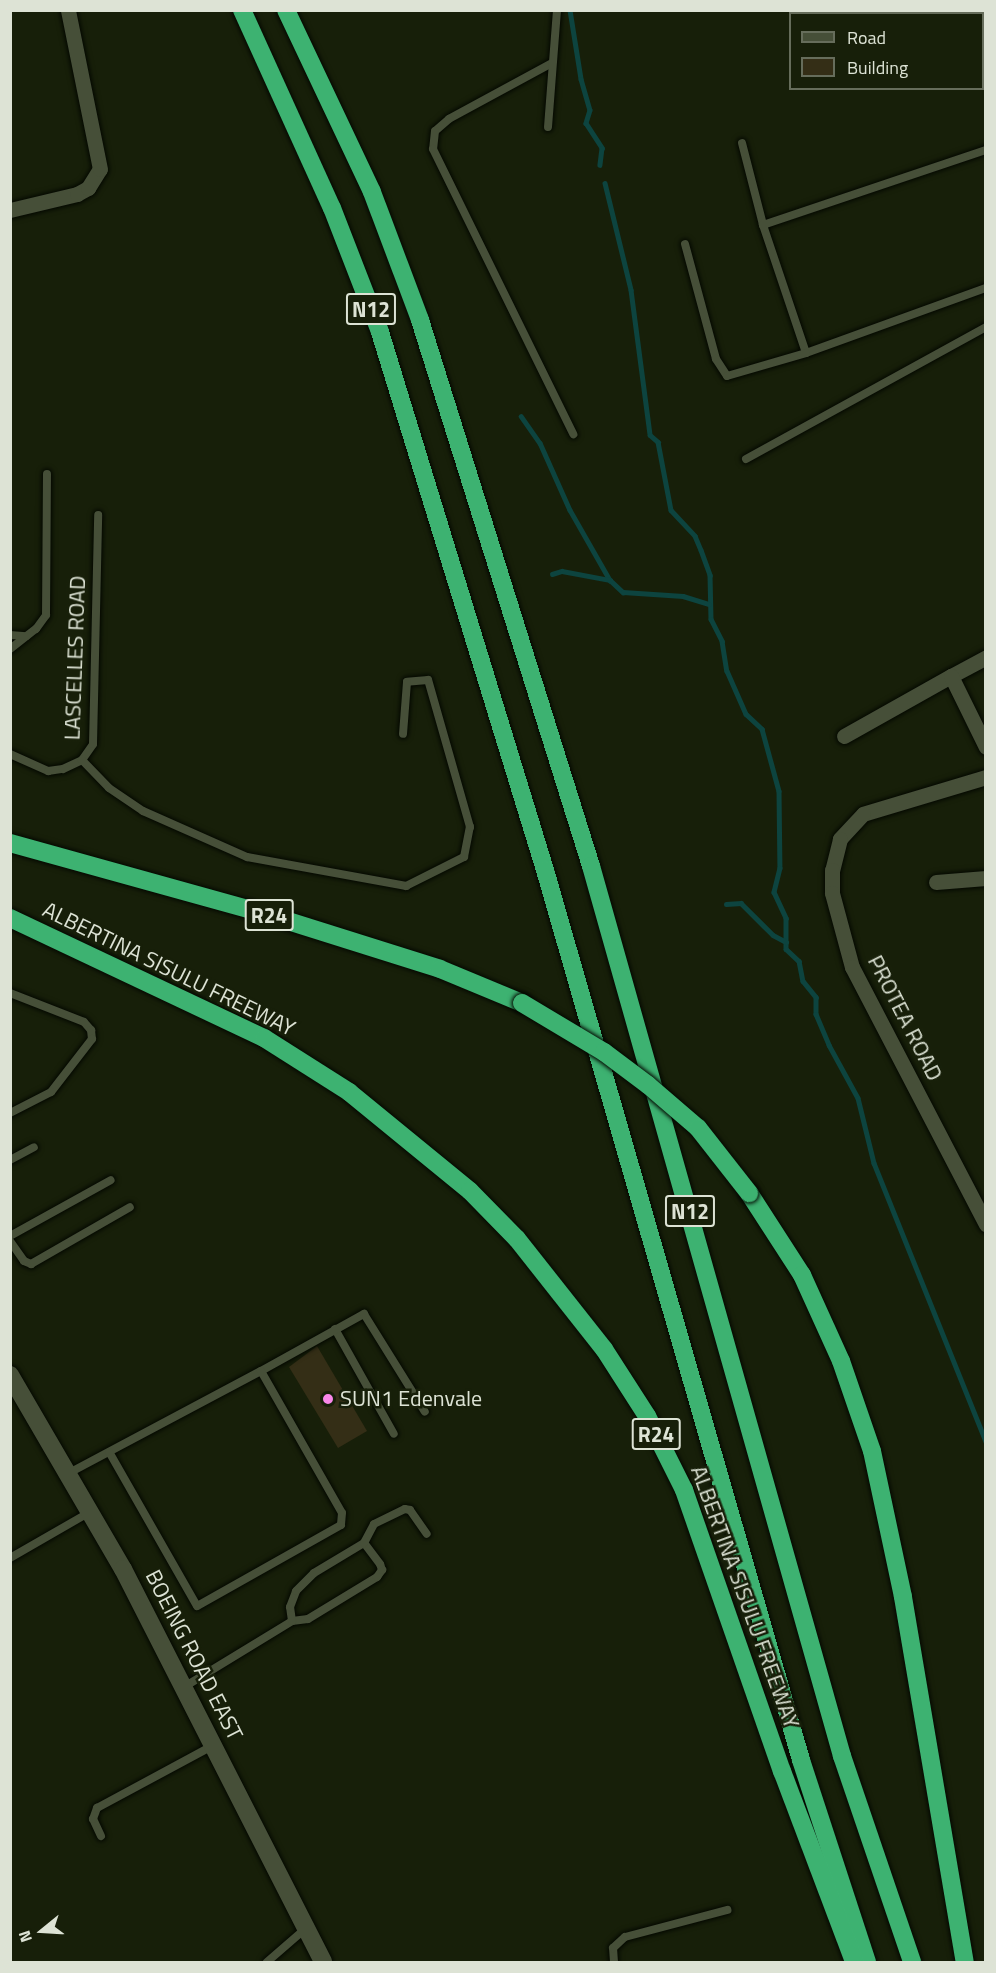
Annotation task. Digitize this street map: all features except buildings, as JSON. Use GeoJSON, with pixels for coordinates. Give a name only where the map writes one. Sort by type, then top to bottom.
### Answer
{"type":"FeatureCollection","features":[{"type":"Feature","properties":{"kind":"highway","name":"N12"},"geometry":{"type":"LineString","coordinates":[[242,10],[323,187],[380,332],[545,870],[801,1760],[867,1962]]}},
{"type":"Feature","properties":{"kind":"highway","name":"N12"},"geometry":{"type":"LineString","coordinates":[[286,10],[372,192],[420,320],[591,866],[843,1756],[912,1962]]}},
{"type":"Feature","properties":{"kind":"highway","name":"R24"},"geometry":{"type":"LineString","coordinates":[[10,843],[266,914],[440,969],[522,1003],[604,1052],[648,1085],[698,1128],[749,1193],[802,1275],[841,1361],[873,1451],[903,1597],[965,1962]]}},
{"type":"Feature","properties":{"kind":"highway","name":"ALBERTINA SISULU FREEWAY"},"geometry":{"type":"LineString","coordinates":[[10,918],[264,1038],[349,1092],[470,1191],[517,1239],[604,1349],[647,1416],[684,1490],[782,1771],[854,1962]]}},
{"type":"Feature","properties":{"kind":"main road","name":"BOEING ROAD EAST"},"geometry":{"type":"LineString","coordinates":[[11,1375],[15,1395],[68,1474],[90,1512],[183,1687],[323,1962]]}},
{"type":"Feature","properties":{"kind":"street"},"geometry":{"type":"LineString","coordinates":[[10,210],[77,194],[94,181],[100,163],[68,10]]}},
{"type":"Feature","properties":{"kind":"street"},"geometry":{"type":"LineString","coordinates":[[844,736],[986,657]]}},
{"type":"Feature","properties":{"kind":"street"},"geometry":{"type":"LineString","coordinates":[[951,676],[986,747]]}},
{"type":"Feature","properties":{"kind":"street","name":"PROTEA ROAD"},"geometry":{"type":"LineString","coordinates":[[986,777],[863,814],[840,839],[832,870],[832,893],[852,967],[986,1224]]}},
{"type":"Feature","properties":{"kind":"street"},"geometry":{"type":"LineString","coordinates":[[936,882],[986,878]]}},
{"type":"Feature","properties":{"kind":"lane"},"geometry":{"type":"LineString","coordinates":[[548,127],[557,10]]}},
{"type":"Feature","properties":{"kind":"lane"},"geometry":{"type":"LineString","coordinates":[[552,63],[449,119],[435,131],[433,149],[573,434]]}},
{"type":"Feature","properties":{"kind":"lane"},"geometry":{"type":"LineString","coordinates":[[742,142],[763,225],[806,353]]}},
{"type":"Feature","properties":{"kind":"lane"},"geometry":{"type":"LineString","coordinates":[[763,225],[986,150]]}},
{"type":"Feature","properties":{"kind":"lane"},"geometry":{"type":"LineString","coordinates":[[685,244],[716,359],[727,376],[806,353],[986,288]]}},
{"type":"Feature","properties":{"kind":"lane"},"geometry":{"type":"LineString","coordinates":[[746,459],[986,327]]}},
{"type":"Feature","properties":{"kind":"lane"},"geometry":{"type":"LineString","coordinates":[[10,649],[46,615],[47,474]]}},
{"type":"Feature","properties":{"kind":"lane","name":"LASCELLES ROAD"},"geometry":{"type":"LineString","coordinates":[[10,754],[48,771],[82,760],[93,744],[98,515]]}},
{"type":"Feature","properties":{"kind":"lane"},"geometry":{"type":"LineString","coordinates":[[10,635],[26,636]]}},
{"type":"Feature","properties":{"kind":"lane"},"geometry":{"type":"LineString","coordinates":[[82,760],[110,788],[143,811],[247,857],[406,886],[464,857],[470,827],[428,680],[406,682],[403,734]]}},
{"type":"Feature","properties":{"kind":"lane"},"geometry":{"type":"LineString","coordinates":[[10,993],[84,1022],[91,1030],[92,1039],[51,1092],[10,1113]]}},
{"type":"Feature","properties":{"kind":"lane"},"geometry":{"type":"LineString","coordinates":[[10,1160],[34,1147]]}},
{"type":"Feature","properties":{"kind":"lane"},"geometry":{"type":"LineString","coordinates":[[10,1236],[111,1180]]}},
{"type":"Feature","properties":{"kind":"lane"},"geometry":{"type":"LineString","coordinates":[[10,1241],[24,1261],[31,1264],[130,1207]]}},
{"type":"Feature","properties":{"kind":"lane"},"geometry":{"type":"LineString","coordinates":[[68,1474],[261,1371],[358,1315],[369,1316],[425,1412]]}},
{"type":"Feature","properties":{"kind":"lane"},"geometry":{"type":"LineString","coordinates":[[335,1329],[394,1434]]}},
{"type":"Feature","properties":{"kind":"lane"},"geometry":{"type":"LineString","coordinates":[[109,1452],[193,1602],[197,1606],[218,1598],[341,1525],[342,1513],[261,1371]]}},
{"type":"Feature","properties":{"kind":"lane"},"geometry":{"type":"LineString","coordinates":[[292,1621],[290,1607],[296,1591],[314,1573],[364,1543],[374,1524],[398,1509],[410,1510],[427,1534]]}},
{"type":"Feature","properties":{"kind":"lane"},"geometry":{"type":"LineString","coordinates":[[10,1557],[90,1512]]}},
{"type":"Feature","properties":{"kind":"lane"},"geometry":{"type":"LineString","coordinates":[[183,1687],[292,1621],[308,1619],[377,1577],[382,1570],[380,1564],[364,1543]]}},
{"type":"Feature","properties":{"kind":"lane"},"geometry":{"type":"LineString","coordinates":[[101,1836],[93,1819],[98,1808],[213,1745]]}},
{"type":"Feature","properties":{"kind":"lane"},"geometry":{"type":"LineString","coordinates":[[614,1962],[613,1948],[625,1937],[726,1910]]}},
{"type":"Feature","properties":{"kind":"lane"},"geometry":{"type":"LineString","coordinates":[[267,1962],[306,1928]]}},
{"type":"Feature","properties":{"kind":"waterway"},"geometry":{"type":"LineString","coordinates":[[570,10],[581,79],[590,110],[586,123],[602,148],[600,165]]}},
{"type":"Feature","properties":{"kind":"waterway"},"geometry":{"type":"LineString","coordinates":[[605,183],[631,290],[650,435],[658,442],[671,510],[695,536],[701,550],[710,575],[711,619],[722,641],[727,671],[746,714],[762,729],[779,791],[780,868],[774,892],[786,918],[786,949],[799,961],[803,981],[816,997],[816,1014],[829,1045],[858,1098],[874,1163],[986,1442]]}},
{"type":"Feature","properties":{"kind":"waterway"},"geometry":{"type":"LineString","coordinates":[[521,416],[540,443],[570,510],[610,580],[623,592],[683,596],[709,604]]}},
{"type":"Feature","properties":{"kind":"waterway"},"geometry":{"type":"LineString","coordinates":[[552,574],[562,571],[610,580]]}},
{"type":"Feature","properties":{"kind":"waterway"},"geometry":{"type":"LineString","coordinates":[[726,904],[741,903],[773,935],[786,942]]}},
{"type":"Feature","properties":{"kind":"place","name":"SUN1 Edenvale"},"geometry":{"type":"Point","coordinates":[328,1399]}}]}
